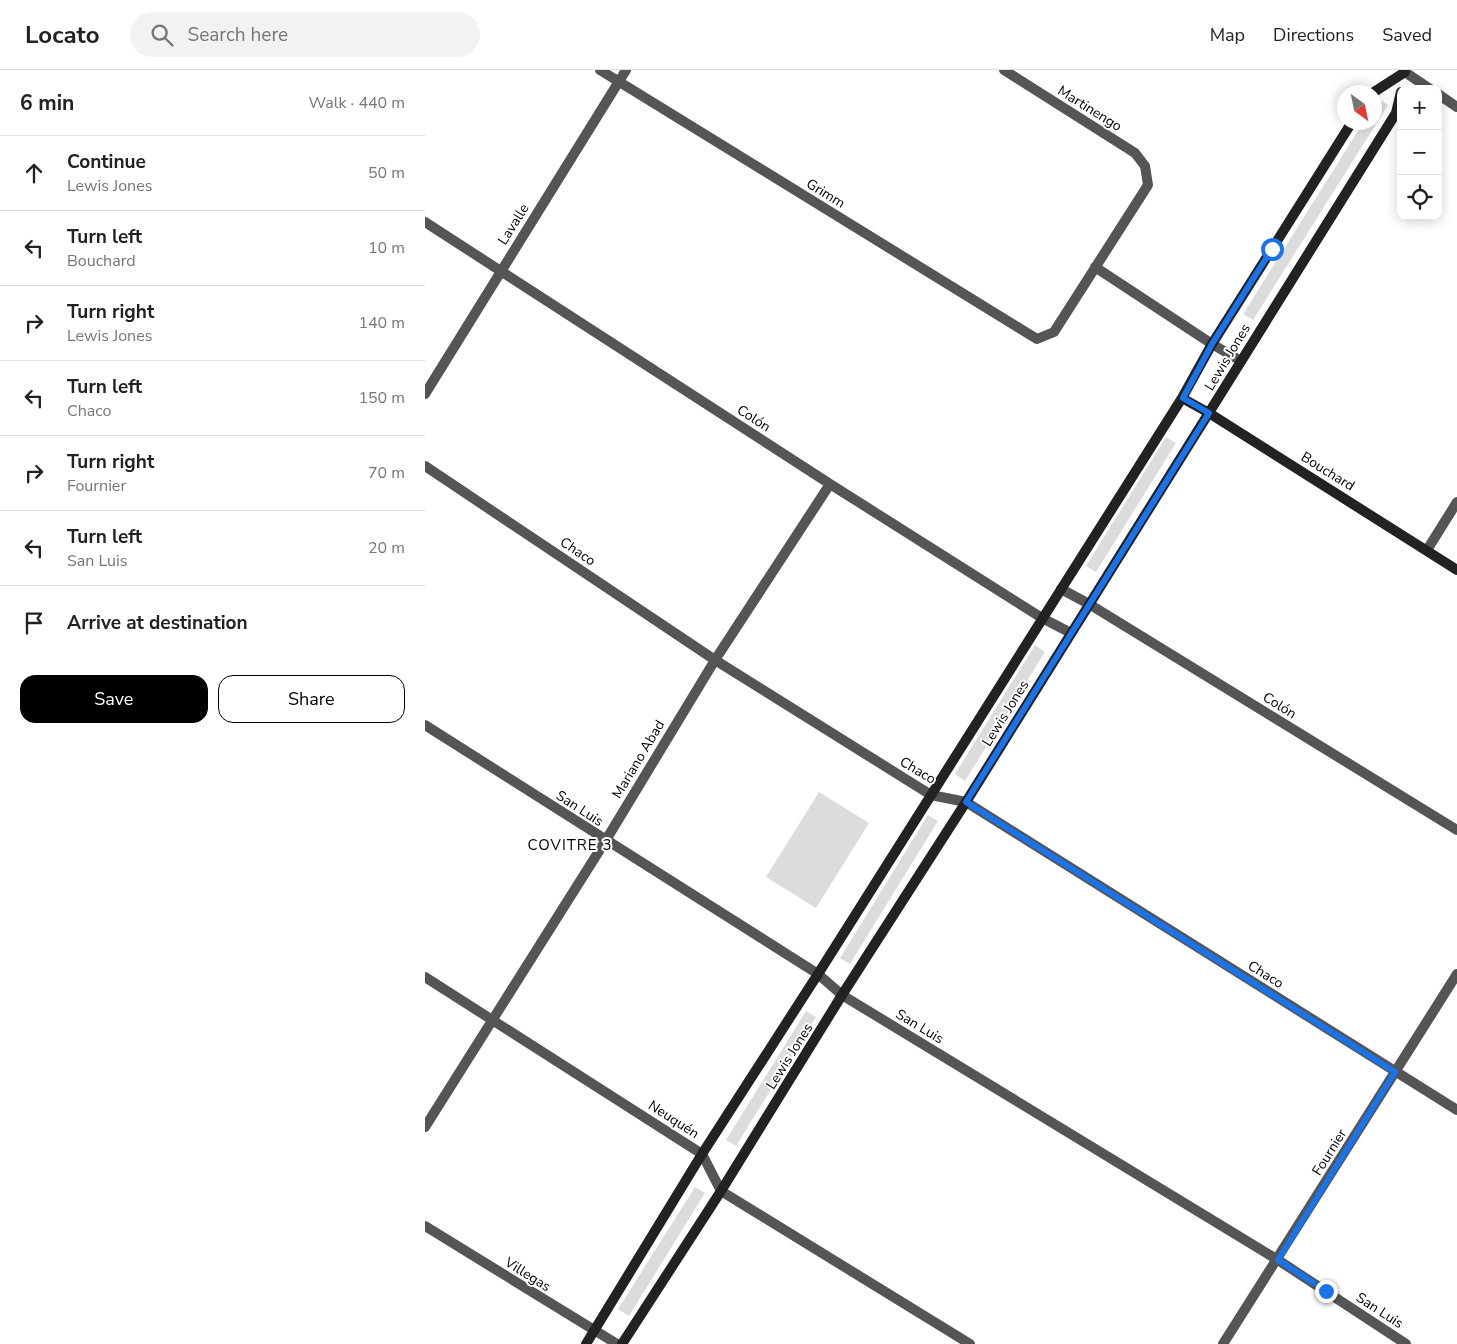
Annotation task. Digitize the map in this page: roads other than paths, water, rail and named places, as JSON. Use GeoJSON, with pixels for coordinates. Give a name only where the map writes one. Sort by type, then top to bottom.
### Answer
{"type":"FeatureCollection","features":[{"type":"Feature","properties":{"kind":"main road","name":"Lewis Jones"},"geometry":{"type":"LineString","coordinates":[[1402,85],[1405,70]]}},
{"type":"Feature","properties":{"kind":"main road"},"geometry":{"type":"LineString","coordinates":[[1382,86],[1405,70]]}},
{"type":"Feature","properties":{"kind":"main road","name":"Lewis Jones"},"geometry":{"type":"LineString","coordinates":[[622,1344],[721,1191],[966,802],[1396,113],[1397,108]]}},
{"type":"Feature","properties":{"kind":"main road","name":"Lewis Jones"},"geometry":{"type":"LineString","coordinates":[[586,1344],[702,1154],[1183,398],[1212,344],[1347,130]]}},
{"type":"Feature","properties":{"kind":"main road","name":"Bouchard"},"geometry":{"type":"LineString","coordinates":[[1183,398],[1457,570]]}},
{"type":"Feature","properties":{"kind":"street","name":"Grimm"},"geometry":{"type":"LineString","coordinates":[[600,70],[1037,339],[1054,332],[1095,267]]}},
{"type":"Feature","properties":{"kind":"street","name":"Lavalle"},"geometry":{"type":"LineString","coordinates":[[425,394],[626,70]]}},
{"type":"Feature","properties":{"kind":"street","name":"Martinengo"},"geometry":{"type":"LineString","coordinates":[[1004,70],[1135,153],[1145,166],[1148,185],[1095,267]]}},
{"type":"Feature","properties":{"kind":"street"},"geometry":{"type":"LineString","coordinates":[[1405,70],[1426,85]]}},
{"type":"Feature","properties":{"kind":"street"},"geometry":{"type":"LineString","coordinates":[[1442,97],[1457,107]]}},
{"type":"Feature","properties":{"kind":"street","name":"Colón"},"geometry":{"type":"LineString","coordinates":[[425,222],[830,484],[1043,618],[1071,633]]}},
{"type":"Feature","properties":{"kind":"street"},"geometry":{"type":"LineString","coordinates":[[1095,267],[1212,344],[1241,360]]}},
{"type":"Feature","properties":{"kind":"street","name":"Chaco"},"geometry":{"type":"LineString","coordinates":[[425,466],[715,660],[931,794],[966,802],[1457,1110]]}},
{"type":"Feature","properties":{"kind":"street","name":"Mariano Abad"},"geometry":{"type":"LineString","coordinates":[[425,1127],[606,840],[715,660],[830,484]]}},
{"type":"Feature","properties":{"kind":"street"},"geometry":{"type":"LineString","coordinates":[[1427,550],[1457,502]]}},
{"type":"Feature","properties":{"kind":"street","name":"Colón"},"geometry":{"type":"LineString","coordinates":[[1061,589],[1089,604],[1457,830]]}},
{"type":"Feature","properties":{"kind":"street","name":"San Luis"},"geometry":{"type":"LineString","coordinates":[[425,725],[818,974],[843,995],[1278,1260],[1406,1344]]}},
{"type":"Feature","properties":{"kind":"street","name":"Fournier"},"geometry":{"type":"LineString","coordinates":[[1223,1344],[1278,1260],[1457,974]]}},
{"type":"Feature","properties":{"kind":"street","name":"Neuquén"},"geometry":{"type":"LineString","coordinates":[[425,977],[702,1154],[721,1191]]}},
{"type":"Feature","properties":{"kind":"street"},"geometry":{"type":"LineString","coordinates":[[721,1191],[970,1344]]}},
{"type":"Feature","properties":{"kind":"street","name":"Villegas"},"geometry":{"type":"LineString","coordinates":[[425,1226],[617,1344]]}},
{"type":"Feature","properties":{"kind":"district","name":"COVITRE 3"},"geometry":{"type":"Point","coordinates":[570,845]}}]}
